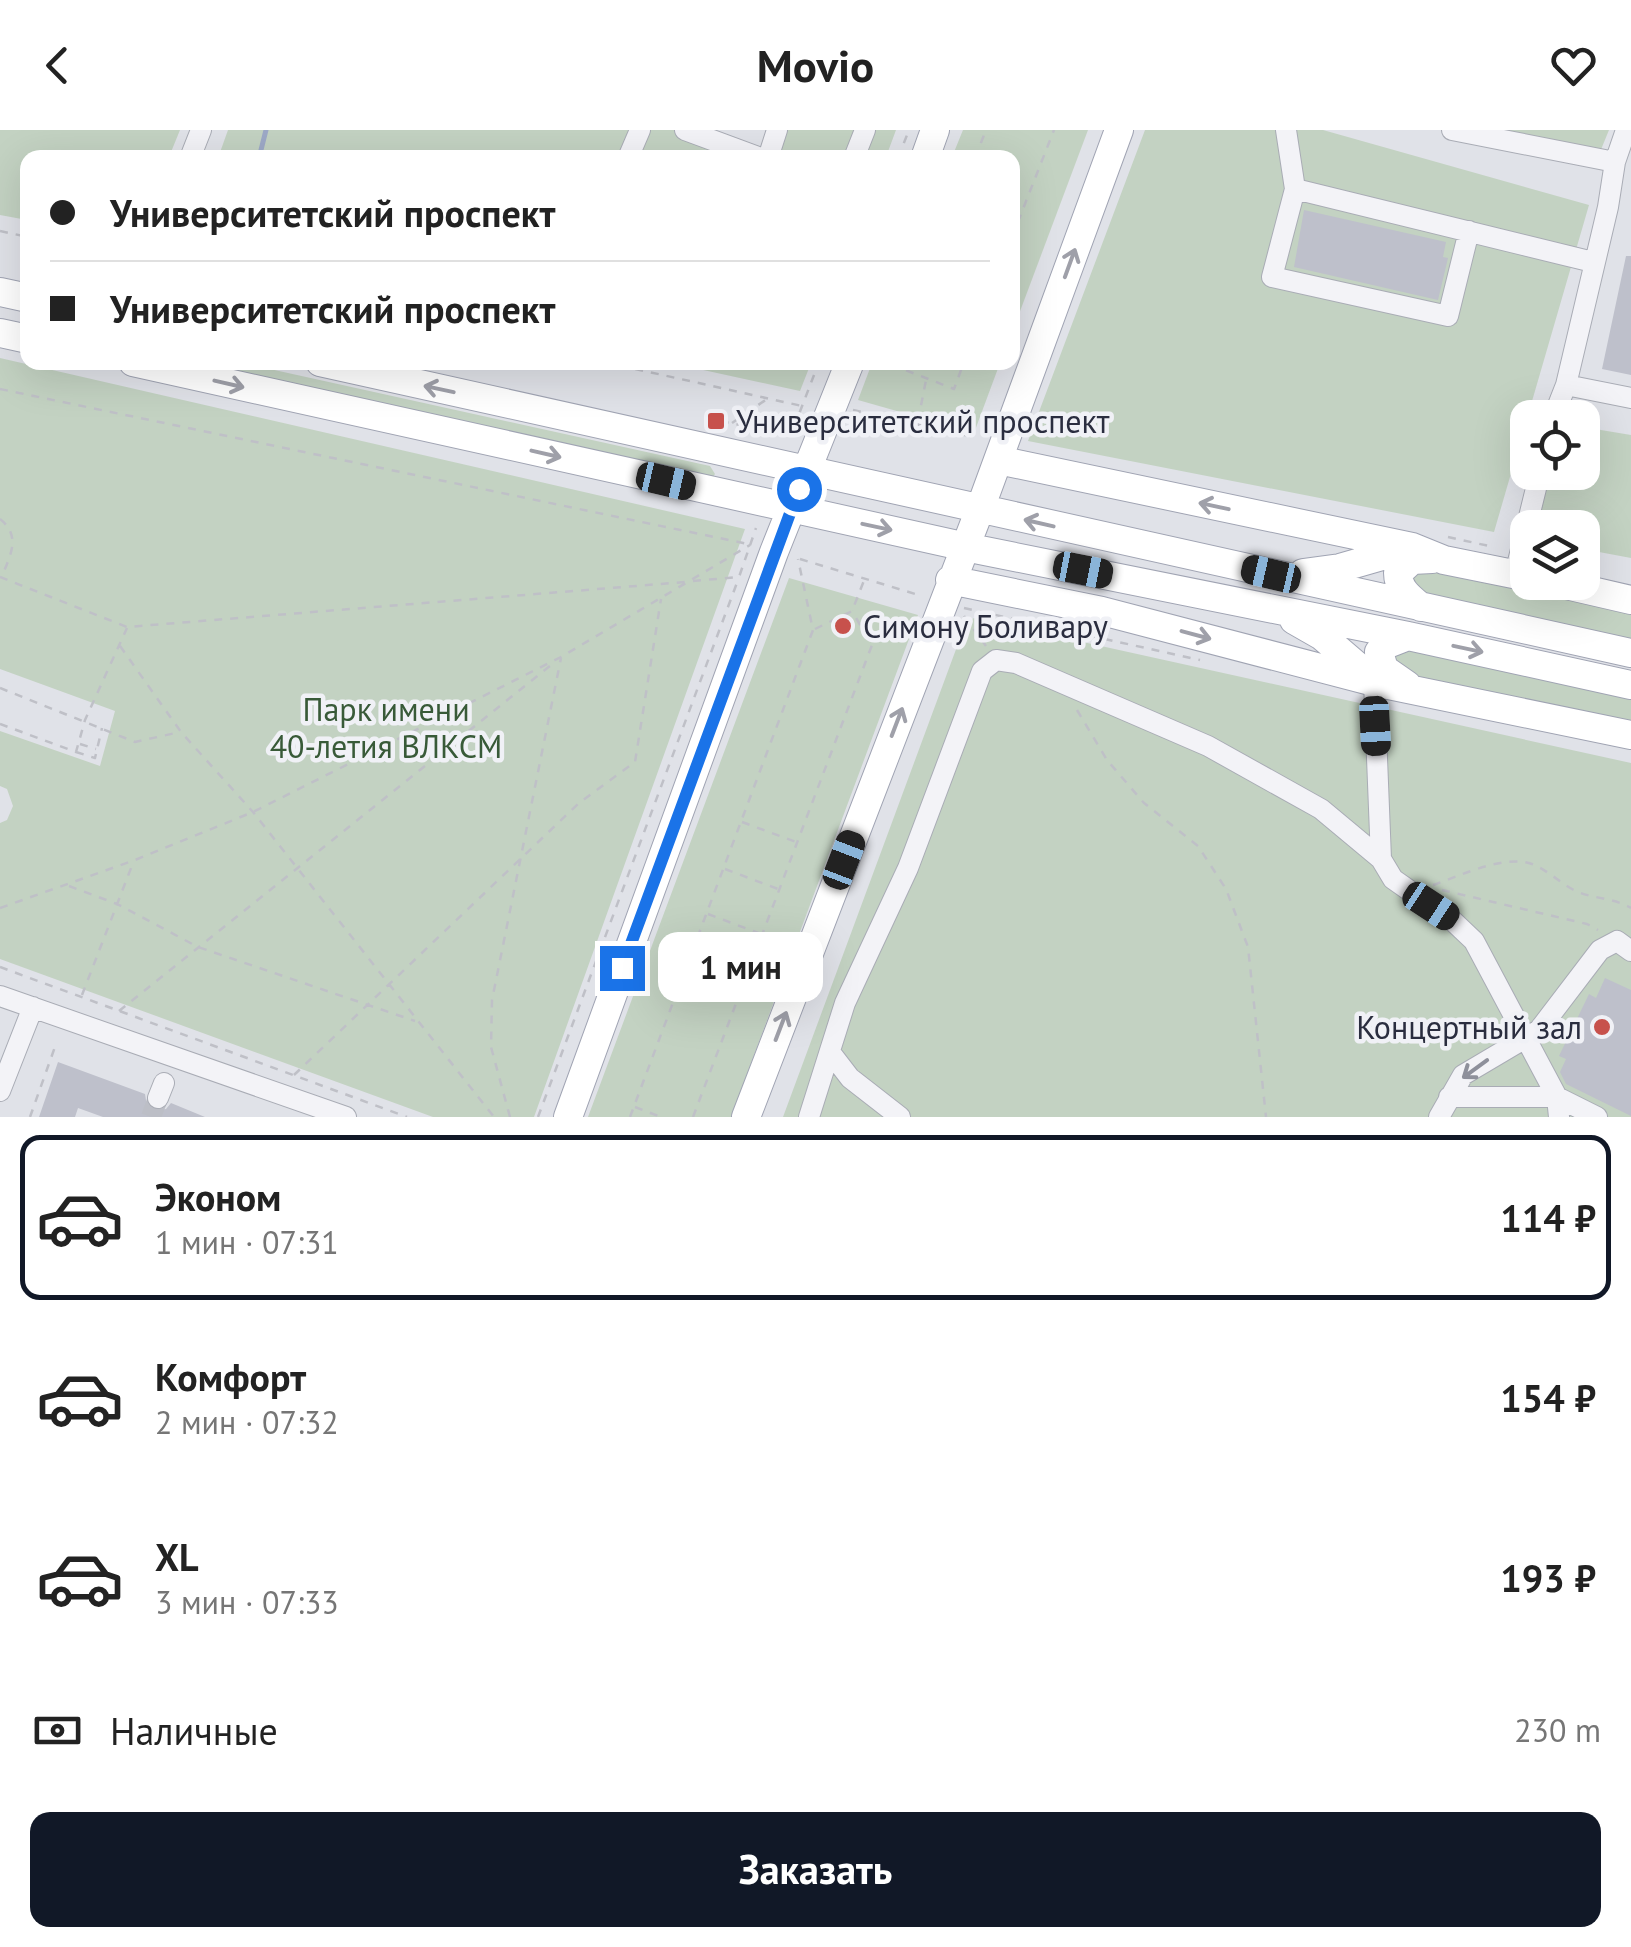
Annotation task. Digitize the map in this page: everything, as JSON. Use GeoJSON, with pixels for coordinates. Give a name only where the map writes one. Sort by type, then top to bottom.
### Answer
{"type":"FeatureCollection","features":[{"type":"Feature","properties":{"kind":"main road"},"geometry":{"type":"LineString","coordinates":[[746,1117],[954,593],[964,546],[1120,130]]}},
{"type":"Feature","properties":{"kind":"main road"},"geometry":{"type":"LineString","coordinates":[[170,370],[704,490],[1631,685]]}},
{"type":"Feature","properties":{"kind":"main road"},"geometry":{"type":"LineString","coordinates":[[356,370],[1631,653]]}},
{"type":"Feature","properties":{"kind":"main road"},"geometry":{"type":"LineString","coordinates":[[568,1117],[790,508],[847,370]]}},
{"type":"Feature","properties":{"kind":"main road"},"geometry":{"type":"LineString","coordinates":[[998,460],[1412,548],[1444,560],[1510,573]]}},
{"type":"Feature","properties":{"kind":"main road"},"geometry":{"type":"LineString","coordinates":[[1310,527],[1381,583],[1421,607]]}},
{"type":"Feature","properties":{"kind":"main road"},"geometry":{"type":"LineString","coordinates":[[1271,574],[1325,571],[1412,548]]}},
{"type":"Feature","properties":{"kind":"main road"},"geometry":{"type":"LineString","coordinates":[[1421,607],[1404,592],[1398,573],[1412,560],[1444,560]]}},
{"type":"Feature","properties":{"kind":"main road"},"geometry":{"type":"LineString","coordinates":[[1102,610],[1152,583]]}},
{"type":"Feature","properties":{"kind":"main road"},"geometry":{"type":"LineString","coordinates":[[954,593],[1102,610],[1374,682],[1631,735]]}},
{"type":"Feature","properties":{"kind":"main road"},"geometry":{"type":"LineString","coordinates":[[1600,593],[1631,600]]}},
{"type":"Feature","properties":{"kind":"main road"},"geometry":{"type":"LineString","coordinates":[[1270,609],[1322,636],[1374,682]]}},
{"type":"Feature","properties":{"kind":"main road"},"geometry":{"type":"LineString","coordinates":[[1408,636],[1385,645],[1379,652],[1380,661],[1394,678],[1413,688]]}},
{"type":"Feature","properties":{"kind":"street"},"geometry":{"type":"LineString","coordinates":[[685,130],[741,150]]}},
{"type":"Feature","properties":{"kind":"street"},"geometry":{"type":"LineString","coordinates":[[1286,130],[1295,189],[1272,277],[1448,316],[1469,232]]}},
{"type":"Feature","properties":{"kind":"street"},"geometry":{"type":"LineString","coordinates":[[1452,130],[1615,162]]}},
{"type":"Feature","properties":{"kind":"street"},"geometry":{"type":"LineString","coordinates":[[1561,400],[1608,207],[1615,162],[1626,130]]}},
{"type":"Feature","properties":{"kind":"street"},"geometry":{"type":"LineString","coordinates":[[1295,189],[1593,262]]}},
{"type":"Feature","properties":{"kind":"street"},"geometry":{"type":"LineString","coordinates":[[1608,207],[1631,212]]}},
{"type":"Feature","properties":{"kind":"street"},"geometry":{"type":"LineString","coordinates":[[1566,386],[1631,398]]}},
{"type":"Feature","properties":{"kind":"street"},"geometry":{"type":"LineString","coordinates":[[704,490],[720,486],[728,477],[728,462],[712,448]]}},
{"type":"Feature","properties":{"kind":"street"},"geometry":{"type":"LineString","coordinates":[[809,1117],[845,1003],[908,868],[982,671],[996,660],[1030,668],[1208,746],[1321,809],[1380,860],[1407,891],[1474,940],[1527,1037],[1558,1107]]}},
{"type":"Feature","properties":{"kind":"street"},"geometry":{"type":"LineString","coordinates":[[1374,682],[1380,860]]}},
{"type":"Feature","properties":{"kind":"street"},"geometry":{"type":"LineString","coordinates":[[1438,1117],[1463,1075],[1539,1030],[1600,950],[1624,946]]}},
{"type":"Feature","properties":{"kind":"street"},"geometry":{"type":"LineString","coordinates":[[0,996],[346,1117]]}},
{"type":"Feature","properties":{"kind":"street"},"geometry":{"type":"LineString","coordinates":[[0,1091],[33,1008]]}},
{"type":"Feature","properties":{"kind":"street"},"geometry":{"type":"LineString","coordinates":[[830,1052],[850,1078],[900,1117]]}},
{"type":"Feature","properties":{"kind":"street"},"geometry":{"type":"LineString","coordinates":[[1449,1097],[1558,1107],[1597,1117]]}},
{"type":"Feature","properties":{"kind":"path"},"geometry":{"type":"LineString","coordinates":[[1020,217],[1054,130]]}},
{"type":"Feature","properties":{"kind":"path"},"geometry":{"type":"LineString","coordinates":[[640,370],[802,406]]}},
{"type":"Feature","properties":{"kind":"path"},"geometry":{"type":"LineString","coordinates":[[706,418],[791,435],[816,370]]}},
{"type":"Feature","properties":{"kind":"path"},"geometry":{"type":"LineString","coordinates":[[905,370],[954,389],[961,370]]}},
{"type":"Feature","properties":{"kind":"path"},"geometry":{"type":"LineString","coordinates":[[918,422],[926,378]]}},
{"type":"Feature","properties":{"kind":"path"},"geometry":{"type":"LineString","coordinates":[[0,389],[757,547]]}},
{"type":"Feature","properties":{"kind":"path"},"geometry":{"type":"LineString","coordinates":[[732,424],[768,398]]}},
{"type":"Feature","properties":{"kind":"path"},"geometry":{"type":"LineString","coordinates":[[853,410],[973,436]]}},
{"type":"Feature","properties":{"kind":"path"},"geometry":{"type":"LineString","coordinates":[[0,519],[10,529],[14,543],[1,577],[128,627],[739,577]]}},
{"type":"Feature","properties":{"kind":"path"},"geometry":{"type":"LineString","coordinates":[[538,1117],[756,528]]}},
{"type":"Feature","properties":{"kind":"path"},"geometry":{"type":"LineString","coordinates":[[0,908],[253,812],[561,656],[750,545]]}},
{"type":"Feature","properties":{"kind":"path"},"geometry":{"type":"LineString","coordinates":[[630,1117],[814,630],[796,558],[922,596]]}},
{"type":"Feature","properties":{"kind":"path"},"geometry":{"type":"LineString","coordinates":[[814,630],[852,612],[865,578]]}},
{"type":"Feature","properties":{"kind":"path"},"geometry":{"type":"LineString","coordinates":[[954,593],[996,660]]}},
{"type":"Feature","properties":{"kind":"path"},"geometry":{"type":"LineString","coordinates":[[294,1075],[579,804],[635,762],[662,597]]}},
{"type":"Feature","properties":{"kind":"path"},"geometry":{"type":"LineString","coordinates":[[693,1117],[872,644],[852,612]]}},
{"type":"Feature","properties":{"kind":"path"},"geometry":{"type":"LineString","coordinates":[[76,752],[85,720],[128,627]]}},
{"type":"Feature","properties":{"kind":"path"},"geometry":{"type":"LineString","coordinates":[[120,646],[182,732],[253,812],[494,1117]]}},
{"type":"Feature","properties":{"kind":"path"},"geometry":{"type":"LineString","coordinates":[[510,1117],[491,1048],[492,1000],[561,656]]}},
{"type":"Feature","properties":{"kind":"path"},"geometry":{"type":"LineString","coordinates":[[120,1011],[561,656]]}},
{"type":"Feature","properties":{"kind":"path"},"geometry":{"type":"LineString","coordinates":[[0,688],[135,742],[182,732]]}},
{"type":"Feature","properties":{"kind":"path"},"geometry":{"type":"LineString","coordinates":[[1075,707],[1108,760],[1144,803],[1198,846],[1226,889],[1248,947],[1266,1117]]}},
{"type":"Feature","properties":{"kind":"path"},"geometry":{"type":"LineString","coordinates":[[0,724],[96,758],[103,726]]}},
{"type":"Feature","properties":{"kind":"path"},"geometry":{"type":"LineString","coordinates":[[78,744],[98,749]]}},
{"type":"Feature","properties":{"kind":"path"},"geometry":{"type":"LineString","coordinates":[[741,822],[797,843]]}},
{"type":"Feature","properties":{"kind":"path"},"geometry":{"type":"LineString","coordinates":[[82,997],[134,860]]}},
{"type":"Feature","properties":{"kind":"path"},"geometry":{"type":"LineString","coordinates":[[1624,946],[1587,924],[1427,887],[1499,864],[1528,862],[1573,890],[1617,899],[1631,908]]}},
{"type":"Feature","properties":{"kind":"path"},"geometry":{"type":"LineString","coordinates":[[724,868],[779,889]]}},
{"type":"Feature","properties":{"kind":"path"},"geometry":{"type":"LineString","coordinates":[[68,885],[117,904],[198,947],[418,1022]]}},
{"type":"Feature","properties":{"kind":"path"},"geometry":{"type":"LineString","coordinates":[[706,913],[762,934]]}},
{"type":"Feature","properties":{"kind":"path"},"geometry":{"type":"LineString","coordinates":[[688,960],[744,982]]}},
{"type":"Feature","properties":{"kind":"path"},"geometry":{"type":"LineString","coordinates":[[0,967],[408,1117]]}},
{"type":"Feature","properties":{"kind":"path"},"geometry":{"type":"LineString","coordinates":[[30,1117],[56,1044]]}},
{"type":"Feature","properties":{"kind":"path"},"geometry":{"type":"LineString","coordinates":[[634,1106],[661,1117]]}},
{"type":"Feature","properties":{"kind":"green space"},"geometry":{"type":"Polygon","coordinates":[[[0,130],[180,130],[172,150],[20,150],[20,219],[0,215],[0,130]]]}},
{"type":"Feature","properties":{"kind":"green space"},"geometry":{"type":"Polygon","coordinates":[[[228,130],[685,130],[739,150],[221,150],[228,130]]]}},
{"type":"Feature","properties":{"kind":"green space"},"geometry":{"type":"Polygon","coordinates":[[[777,130],[896,130],[889,150],[771,150],[777,130]]]}},
{"type":"Feature","properties":{"kind":"green space"},"geometry":{"type":"Polygon","coordinates":[[[963,130],[1088,130],[1020,311],[1020,150],[955,150],[963,130]]]}},
{"type":"Feature","properties":{"kind":"green space"},"geometry":{"type":"Polygon","coordinates":[[[1145,130],[1323,130],[1589,205],[1532,400],[1510,400],[1510,477],[1494,532],[1028,441],[1145,130]]]}},
{"type":"Feature","properties":{"kind":"green space"},"geometry":{"type":"Polygon","coordinates":[[[1477,130],[1609,130],[1600,152],[1477,130]]]}},
{"type":"Feature","properties":{"kind":"green space","name":"Парк имени 40-летия ВЛКСМ"},"geometry":{"type":"Polygon","coordinates":[[[0,358],[20,363],[20,370],[52,370],[745,529],[534,1117],[433,1117],[0,959],[0,823],[7,820],[13,806],[7,789],[0,786],[0,731],[100,766],[115,711],[0,669],[0,358]]]}},
{"type":"Feature","properties":{"kind":"green space"},"geometry":{"type":"Polygon","coordinates":[[[215,370],[275,370],[710,466],[713,477],[215,370]]]}},
{"type":"Feature","properties":{"kind":"green space"},"geometry":{"type":"Polygon","coordinates":[[[703,370],[808,370],[800,391],[703,370]]]}},
{"type":"Feature","properties":{"kind":"green space"},"geometry":{"type":"Polygon","coordinates":[[[869,370],[997,370],[974,433],[858,400],[869,370]]]}},
{"type":"Feature","properties":{"kind":"green space"},"geometry":{"type":"Polygon","coordinates":[[[1600,430],[1631,435],[1631,558],[1600,552],[1600,510],[1539,510],[1544,490],[1600,490],[1600,430]]]}},
{"type":"Feature","properties":{"kind":"green space"},"geometry":{"type":"Polygon","coordinates":[[[1429,567],[1510,585],[1510,600],[1580,600],[1631,611],[1631,639],[1414,591],[1408,571],[1429,567]]]}},
{"type":"Feature","properties":{"kind":"green space"},"geometry":{"type":"Polygon","coordinates":[[[789,578],[918,615],[731,1117],[588,1117],[789,578]]]}},
{"type":"Feature","properties":{"kind":"green space"},"geometry":{"type":"Polygon","coordinates":[[[974,618],[1631,763],[1631,1117],[783,1117],[965,625],[974,618]]]}},
{"type":"Feature","properties":{"kind":"green space"},"geometry":{"type":"Polygon","coordinates":[[[1398,644],[1631,694],[1631,724],[1397,672],[1387,655],[1398,644]]]}},
{"type":"Feature","properties":{"kind":"building"},"geometry":{"type":"Polygon","coordinates":[[[1304,210],[1446,242],[1443,257],[1448,258],[1438,300],[1294,267],[1304,210]]]}},
{"type":"Feature","properties":{"kind":"building"},"geometry":{"type":"Polygon","coordinates":[[[1626,256],[1631,256],[1631,375],[1602,369],[1626,256]]]}},
{"type":"Feature","properties":{"kind":"building","name":"Концертный зал"},"geometry":{"type":"Polygon","coordinates":[[[1605,978],[1631,990],[1631,1116],[1566,1084],[1560,1072],[1566,1059],[1559,1056],[1589,994],[1596,998],[1605,978]]]}},
{"type":"Feature","properties":{"kind":"building"},"geometry":{"type":"Polygon","coordinates":[[[58,1062],[145,1094],[147,1106],[154,1111],[166,1109],[171,1103],[205,1117],[103,1117],[78,1108],[75,1117],[39,1117],[58,1062]]]}},
{"type":"Feature","properties":{"kind":"waterway"},"geometry":{"type":"LineString","coordinates":[[261,150],[266,130]]}},
{"type":"Feature","properties":{"kind":"tunnel"},"geometry":{"type":"LineString","coordinates":[[151,1117],[158,1098]]}},
{"type":"Feature","properties":{"kind":"place","name":"Университетский проспект"},"geometry":{"type":"Point","coordinates":[716,421]}},
{"type":"Feature","properties":{"kind":"place","name":"Симону Боливару"},"geometry":{"type":"Point","coordinates":[843,626]}},
{"type":"Feature","properties":{"kind":"place","name":"Концертный зал"},"geometry":{"type":"Point","coordinates":[1602,1027]}},
{"type":"Feature","properties":{"kind":"route"},"geometry":{"type":"LineString","coordinates":[[622,968],[799,489]]}}]}
